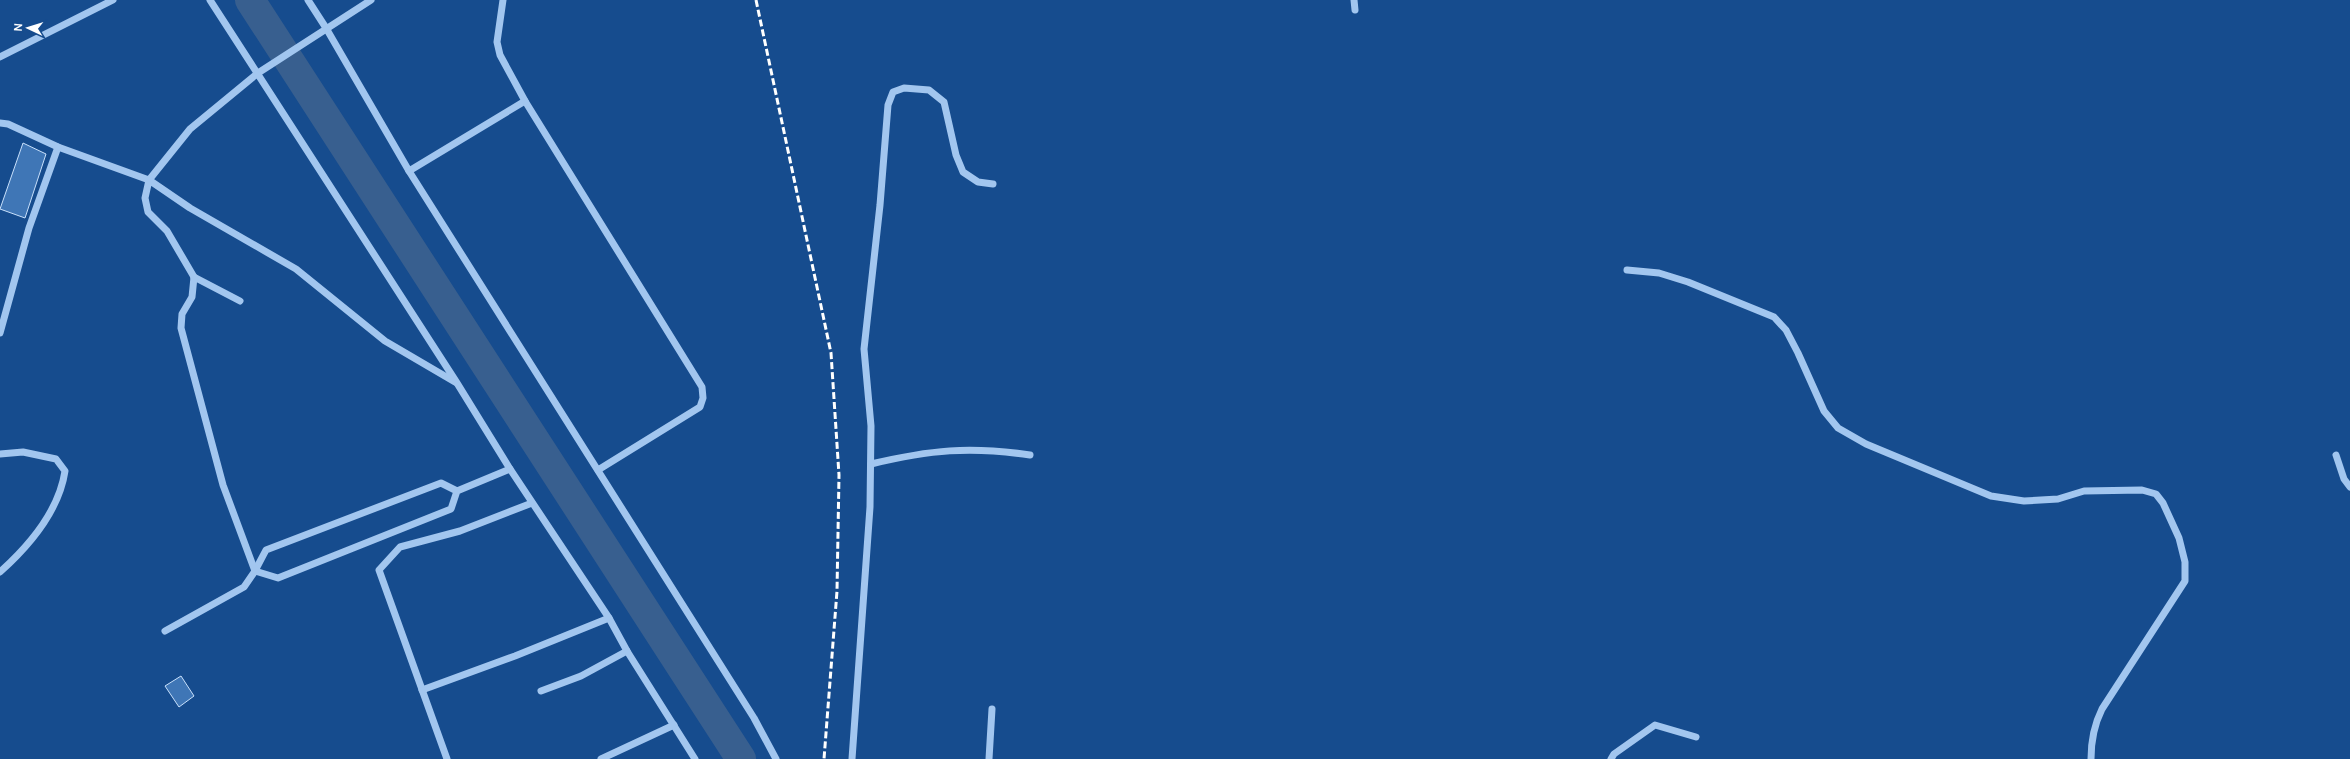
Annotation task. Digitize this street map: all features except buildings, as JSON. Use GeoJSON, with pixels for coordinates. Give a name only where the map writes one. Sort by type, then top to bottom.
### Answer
{"type":"FeatureCollection","features":[{"type":"Feature","properties":{"kind":"street"},"geometry":{"type":"LineString","coordinates":[[0,57],[113,0]]}},
{"type":"Feature","properties":{"kind":"street"},"geometry":{"type":"LineString","coordinates":[[210,0],[457,383],[510,469],[609,618],[627,651],[695,759]]}},
{"type":"Feature","properties":{"kind":"street"},"geometry":{"type":"LineString","coordinates":[[308,0],[326,28],[409,171],[754,718],[776,759]]}},
{"type":"Feature","properties":{"kind":"street"},"geometry":{"type":"LineString","coordinates":[[240,301],[194,277],[167,231],[148,212],[145,198],[150,180],[190,129],[258,73],[326,28],[372,0]]}},
{"type":"Feature","properties":{"kind":"street"},"geometry":{"type":"LineString","coordinates":[[503,0],[497,42],[500,55],[525,101],[702,387],[703,398],[700,407],[598,470]]}},
{"type":"Feature","properties":{"kind":"street"},"geometry":{"type":"LineString","coordinates":[[1354,0],[1355,10]]}},
{"type":"Feature","properties":{"kind":"street"},"geometry":{"type":"LineString","coordinates":[[852,759],[870,507],[871,426],[864,349],[880,205],[888,105],[893,92],[904,88],[929,90],[944,102],[956,155],[963,172],[978,182],[993,184]]}},
{"type":"Feature","properties":{"kind":"street"},"geometry":{"type":"LineString","coordinates":[[409,171],[525,101]]}},
{"type":"Feature","properties":{"kind":"street"},"geometry":{"type":"LineString","coordinates":[[0,123],[8,124],[58,147],[150,180],[190,208],[296,269],[385,340],[457,383]]}},
{"type":"Feature","properties":{"kind":"street"},"geometry":{"type":"LineString","coordinates":[[0,333],[27,235],[58,147]]}},
{"type":"Feature","properties":{"kind":"street"},"geometry":{"type":"LineString","coordinates":[[1627,270],[1659,273],[1688,282],[1774,317],[1786,330],[1824,411],[1838,428],[1866,444],[1991,496],[2024,501],[2058,499],[2084,491],[2142,490],[2156,494],[2164,503],[2180,538],[2185,562],[2185,581],[2102,709],[2095,724],[2091,744],[2091,759]]}},
{"type":"Feature","properties":{"kind":"street"},"geometry":{"type":"LineString","coordinates":[[194,277],[192,297],[182,314],[181,328],[223,485],[255,571]]}},
{"type":"Feature","properties":{"kind":"street"},"geometry":{"type":"LineString","coordinates":[[870,464],[916,453],[956,449],[1002,451],[1030,455]]}},
{"type":"Feature","properties":{"kind":"street"},"geometry":{"type":"LineString","coordinates":[[0,454],[23,452],[56,459],[66,471],[63,488],[46,520],[14,560],[0,572]]}},
{"type":"Feature","properties":{"kind":"street"},"geometry":{"type":"LineString","coordinates":[[2336,455],[2344,479],[2350,487]]}},
{"type":"Feature","properties":{"kind":"street"},"geometry":{"type":"LineString","coordinates":[[255,571],[278,578],[451,509],[457,491],[510,469]]}},
{"type":"Feature","properties":{"kind":"street"},"geometry":{"type":"LineString","coordinates":[[165,631],[244,587],[255,571],[266,550],[441,483],[457,491]]}},
{"type":"Feature","properties":{"kind":"street"},"geometry":{"type":"LineString","coordinates":[[447,759],[378,570],[400,547],[460,531],[532,503]]}},
{"type":"Feature","properties":{"kind":"street"},"geometry":{"type":"LineString","coordinates":[[422,690],[515,656],[609,618]]}},
{"type":"Feature","properties":{"kind":"street"},"geometry":{"type":"LineString","coordinates":[[541,691],[581,676],[627,651]]}},
{"type":"Feature","properties":{"kind":"street"},"geometry":{"type":"LineString","coordinates":[[989,759],[992,709]]}},
{"type":"Feature","properties":{"kind":"street"},"geometry":{"type":"LineString","coordinates":[[601,759],[674,725]]}},
{"type":"Feature","properties":{"kind":"street"},"geometry":{"type":"LineString","coordinates":[[1611,759],[1614,754],[1655,725],[1696,737]]}},
{"type":"Feature","properties":{"kind":"waterway"},"geometry":{"type":"LineString","coordinates":[[250,0],[741,759]]}},
{"type":"Feature","properties":{"kind":"railway"},"geometry":{"type":"LineString","coordinates":[[756,0],[831,353],[839,475],[837,591],[824,759]]}}]}
